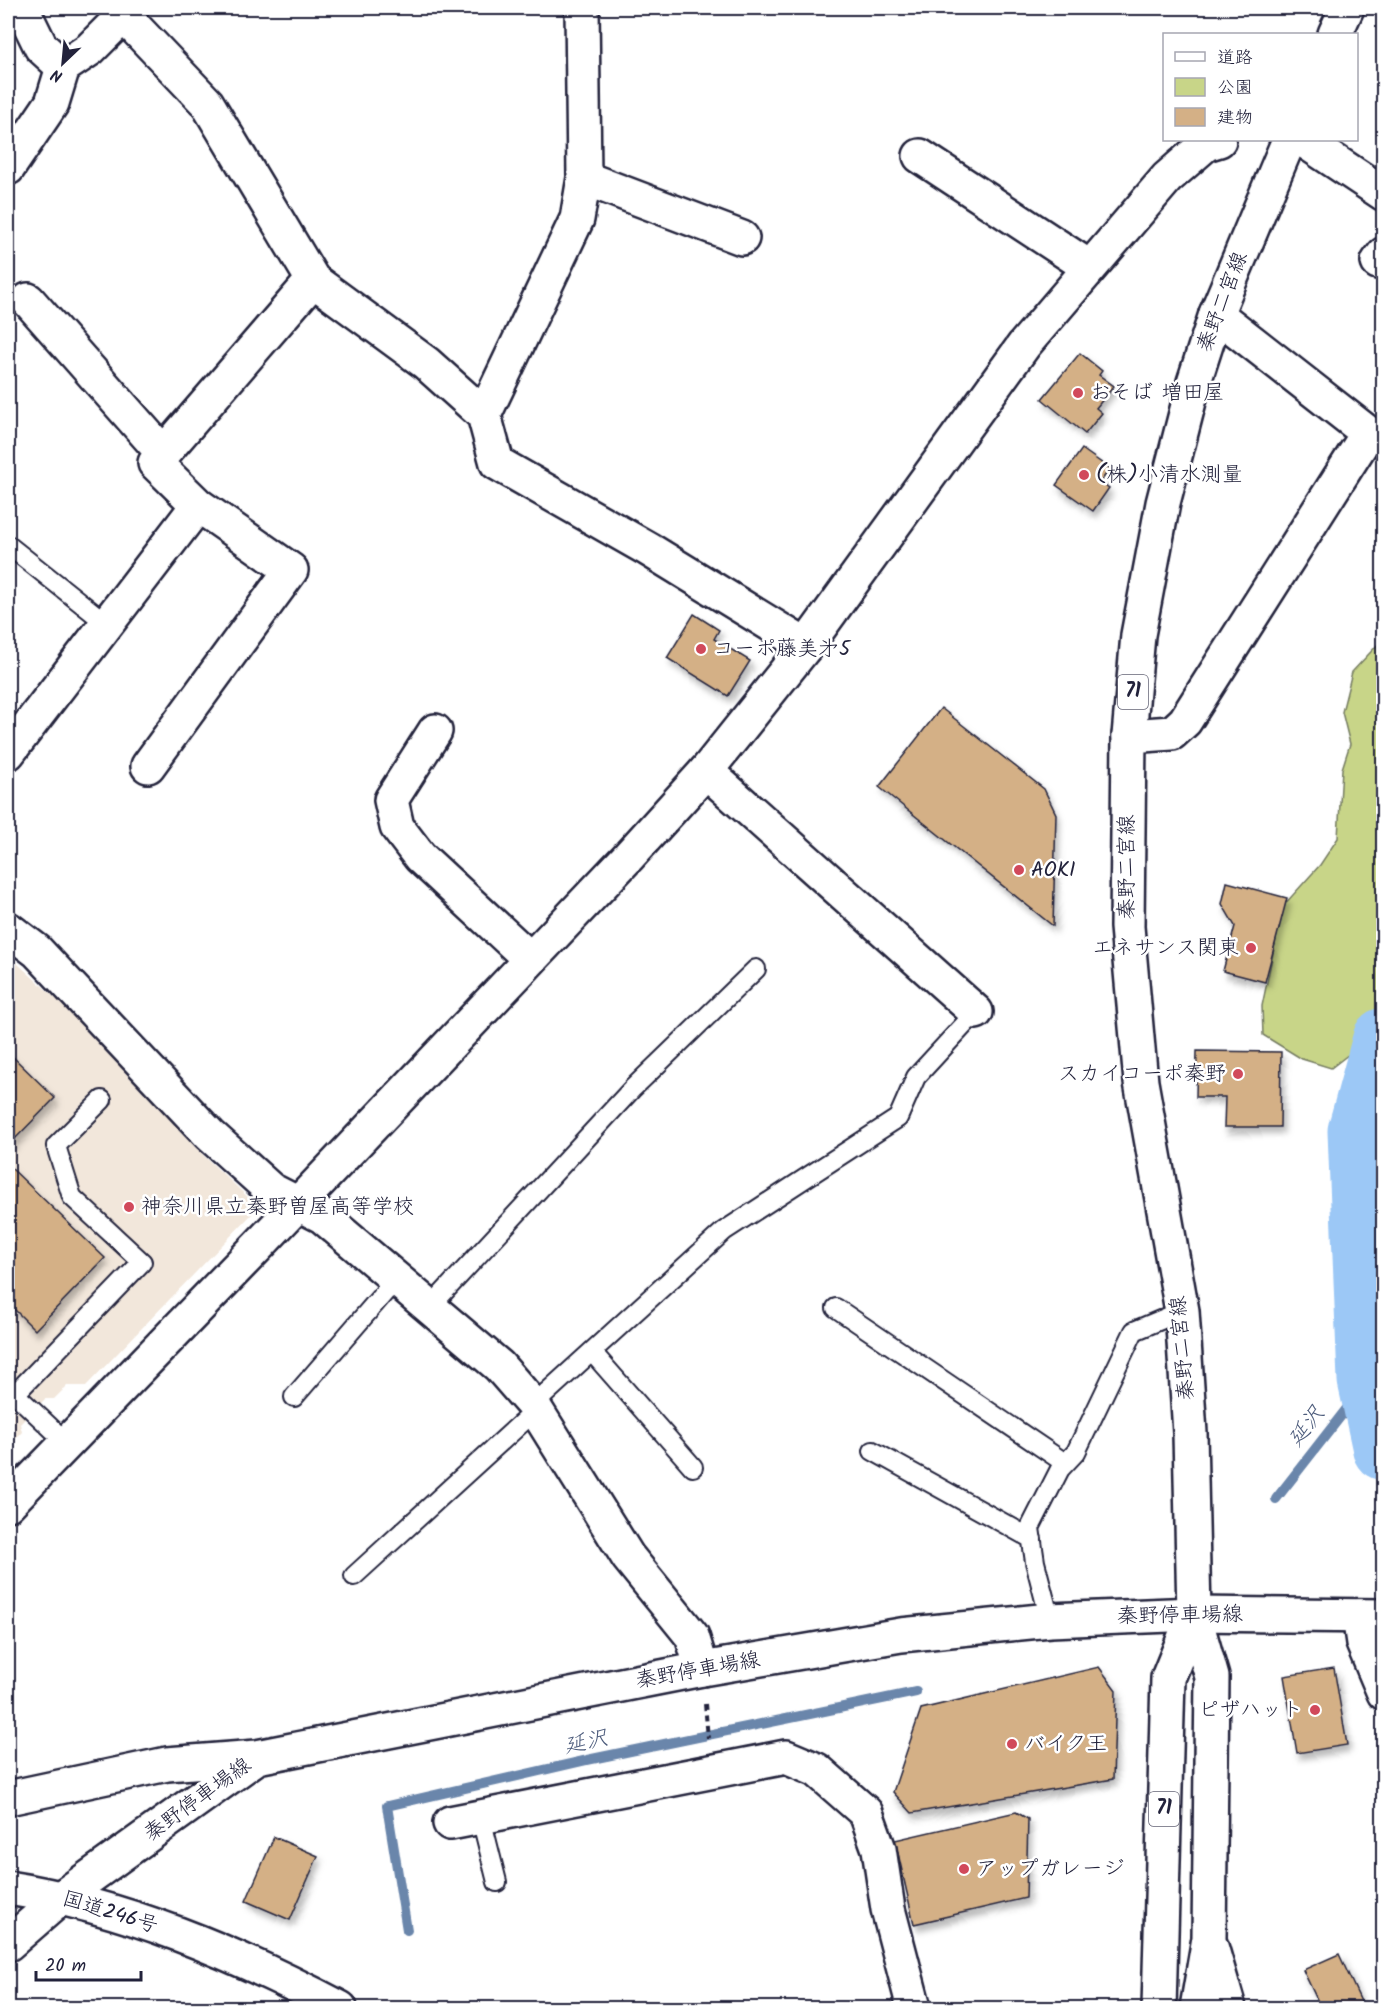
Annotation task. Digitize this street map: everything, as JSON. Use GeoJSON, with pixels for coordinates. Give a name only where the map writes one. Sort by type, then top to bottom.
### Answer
{"type":"FeatureCollection","features":[{"type":"Feature","properties":{"kind":"main road"},"geometry":{"type":"LineString","coordinates":[[22,8],[40,46],[63,67]]}},
{"type":"Feature","properties":{"kind":"main road"},"geometry":{"type":"LineString","coordinates":[[484,415],[577,219],[584,178],[582,8]]}},
{"type":"Feature","properties":{"kind":"main road"},"geometry":{"type":"LineString","coordinates":[[1335,33],[1347,8]]}},
{"type":"Feature","properties":{"kind":"main road"},"geometry":{"type":"LineString","coordinates":[[8,168],[52,103],[63,67],[90,49],[127,11],[207,103],[313,280],[426,363],[484,415],[497,463],[648,549],[806,646]]}},
{"type":"Feature","properties":{"kind":"main road"},"geometry":{"type":"LineString","coordinates":[[8,1504],[298,1204],[529,958],[628,857],[706,771],[806,646],[1024,345],[1167,178],[1206,144],[1216,141]]}},
{"type":"Feature","properties":{"kind":"main road","name":"秦野二宮線"},"geometry":{"type":"LineString","coordinates":[[1194,1614],[1190,1433],[1182,1311],[1141,1082],[1127,927],[1129,736],[1138,635],[1163,503],[1194,382],[1216,314],[1289,141]]}},
{"type":"Feature","properties":{"kind":"main road"},"geometry":{"type":"LineString","coordinates":[[1304,141],[1383,194]]}},
{"type":"Feature","properties":{"kind":"main road"},"geometry":{"type":"LineString","coordinates":[[920,156],[1089,267]]}},
{"type":"Feature","properties":{"kind":"main road"},"geometry":{"type":"LineString","coordinates":[[584,178],[742,238]]}},
{"type":"Feature","properties":{"kind":"main road"},"geometry":{"type":"LineString","coordinates":[[148,766],[291,570],[198,505],[155,463],[313,280]]}},
{"type":"Feature","properties":{"kind":"main road"},"geometry":{"type":"LineString","coordinates":[[28,300],[164,453]]}},
{"type":"Feature","properties":{"kind":"main road"},"geometry":{"type":"LineString","coordinates":[[1129,736],[1172,732],[1185,721],[1368,433],[1216,314]]}},
{"type":"Feature","properties":{"kind":"main road"},"geometry":{"type":"LineString","coordinates":[[8,753],[198,505]]}},
{"type":"Feature","properties":{"kind":"main road"},"geometry":{"type":"LineString","coordinates":[[435,731],[391,800],[397,827],[420,857],[529,958]]}},
{"type":"Feature","properties":{"kind":"main road"},"geometry":{"type":"LineString","coordinates":[[706,771],[976,1012]]}},
{"type":"Feature","properties":{"kind":"main road"},"geometry":{"type":"LineString","coordinates":[[8,929],[37,951],[210,1135],[271,1190],[322,1216],[431,1306],[499,1366],[533,1405],[628,1557],[692,1636],[702,1669]]}},
{"type":"Feature","properties":{"kind":"main road","name":"秦野停車場線"},"geometry":{"type":"LineString","coordinates":[[8,1944],[62,1897],[257,1757],[702,1669],[901,1635],[1050,1620],[1194,1614],[1373,1616]]}},
{"type":"Feature","properties":{"kind":"main road","name":"71"},"geometry":{"type":"LineString","coordinates":[[1194,1614],[1212,1677],[1209,1938],[1197,2008]]}},
{"type":"Feature","properties":{"kind":"main road","name":"71"},"geometry":{"type":"LineString","coordinates":[[1159,2008],[1168,1678],[1194,1614]]}},
{"type":"Feature","properties":{"kind":"main road"},"geometry":{"type":"LineString","coordinates":[[1373,1616],[1363,1643],[1383,1693]]}},
{"type":"Feature","properties":{"kind":"main road"},"geometry":{"type":"LineString","coordinates":[[465,1820],[786,1756],[817,1770],[866,1812],[879,1849],[888,1909],[914,2008]]}},
{"type":"Feature","properties":{"kind":"main road"},"geometry":{"type":"LineString","coordinates":[[8,1797],[167,1764],[257,1757]]}},
{"type":"Feature","properties":{"kind":"main road","name":"国道246号"},"geometry":{"type":"LineString","coordinates":[[8,1888],[62,1897],[155,1925],[264,1969],[340,2008]]}},
{"type":"Feature","properties":{"kind":"main road","name":"71"},"geometry":{"type":"LineString","coordinates":[[1209,1938],[1229,2008]]}},
{"type":"Feature","properties":{"kind":"lane"},"geometry":{"type":"LineString","coordinates":[[8,545],[106,623]]}},
{"type":"Feature","properties":{"kind":"lane"},"geometry":{"type":"LineString","coordinates":[[431,1306],[633,1088],[756,969]]}},
{"type":"Feature","properties":{"kind":"lane"},"geometry":{"type":"LineString","coordinates":[[354,1576],[527,1418],[533,1405],[724,1231],[898,1118],[916,1077],[976,1012]]}},
{"type":"Feature","properties":{"kind":"lane"},"geometry":{"type":"LineString","coordinates":[[67,1443],[15,1394],[142,1262],[72,1197],[56,1146],[102,1100]]}},
{"type":"Feature","properties":{"kind":"lane"},"geometry":{"type":"LineString","coordinates":[[294,1397],[397,1278]]}},
{"type":"Feature","properties":{"kind":"lane"},"geometry":{"type":"LineString","coordinates":[[836,1308],[1065,1463]]}},
{"type":"Feature","properties":{"kind":"lane"},"geometry":{"type":"LineString","coordinates":[[1050,1620],[1030,1528],[1065,1463],[1076,1452],[1134,1331],[1182,1311]]}},
{"type":"Feature","properties":{"kind":"lane"},"geometry":{"type":"LineString","coordinates":[[592,1352],[693,1467]]}},
{"type":"Feature","properties":{"kind":"lane"},"geometry":{"type":"LineString","coordinates":[[873,1450],[1032,1539]]}},
{"type":"Feature","properties":{"kind":"lane"},"geometry":{"type":"LineString","coordinates":[[465,1820],[497,1882]]}},
{"type":"Feature","properties":{"kind":"path"},"geometry":{"type":"LineString","coordinates":[[705,1703],[706,1720]]}},
{"type":"Feature","properties":{"kind":"shaded area","name":"神奈川県立秦野曽屋高等学校"},"geometry":{"type":"Polygon","coordinates":[[[8,955],[62,1004],[205,1157],[251,1200],[252,1214],[86,1386],[67,1386],[54,1399],[45,1399],[20,1424],[22,1432],[8,1447],[8,955]]]}},
{"type":"Feature","properties":{"kind":"green space"},"geometry":{"type":"Polygon","coordinates":[[[1383,639],[1384,992],[1382,1003],[1358,1047],[1331,1068],[1302,1059],[1263,1035],[1262,1006],[1283,906],[1320,865],[1338,838],[1342,769],[1350,744],[1342,712],[1352,672],[1383,639]]]}},
{"type":"Feature","properties":{"kind":"building","name":"おそば 増田屋"},"geometry":{"type":"Polygon","coordinates":[[[1080,353],[1102,371],[1099,375],[1114,386],[1096,408],[1102,413],[1085,434],[1042,399],[1080,353]]]}},
{"type":"Feature","properties":{"kind":"building","name":"(株)小清水測量"},"geometry":{"type":"Polygon","coordinates":[[[1082,449],[1110,469],[1100,482],[1109,488],[1093,511],[1056,485],[1082,449]]]}},
{"type":"Feature","properties":{"kind":"building","name":"コーポ藤美㐧5"},"geometry":{"type":"Polygon","coordinates":[[[694,614],[719,630],[714,639],[750,661],[728,696],[667,658],[694,614]]]}},
{"type":"Feature","properties":{"kind":"building","name":"AOKI"},"geometry":{"type":"Polygon","coordinates":[[[941,708],[1044,789],[1056,814],[1053,926],[879,787],[941,708]]]}},
{"type":"Feature","properties":{"kind":"building","name":"エネサンス関東"},"geometry":{"type":"Polygon","coordinates":[[[1227,882],[1287,898],[1265,982],[1223,971],[1235,926],[1222,904],[1227,882]]]}},
{"type":"Feature","properties":{"kind":"building","name":"スカイコーポ秦野"},"geometry":{"type":"Polygon","coordinates":[[[1197,1051],[1281,1052],[1280,1127],[1224,1127],[1225,1097],[1196,1097],[1197,1051]]]}},
{"type":"Feature","properties":{"kind":"building"},"geometry":{"type":"Polygon","coordinates":[[[8,1052],[55,1098],[8,1146],[8,1052]]]}},
{"type":"Feature","properties":{"kind":"building"},"geometry":{"type":"Polygon","coordinates":[[[8,1165],[105,1258],[35,1330],[8,1303],[8,1165]]]}},
{"type":"Feature","properties":{"kind":"building","name":"バイク王"},"geometry":{"type":"Polygon","coordinates":[[[1099,1667],[1116,1690],[1113,1779],[912,1813],[893,1792],[921,1709],[1099,1667]]]}},
{"type":"Feature","properties":{"kind":"building","name":"ピザハット"},"geometry":{"type":"Polygon","coordinates":[[[1334,1668],[1347,1745],[1297,1753],[1284,1676],[1334,1668]]]}},
{"type":"Feature","properties":{"kind":"building","name":"アップガレージ"},"geometry":{"type":"Polygon","coordinates":[[[1016,1812],[1028,1819],[1026,1898],[914,1924],[895,1840],[1016,1812]]]}},
{"type":"Feature","properties":{"kind":"building"},"geometry":{"type":"Polygon","coordinates":[[[274,1837],[318,1856],[290,1920],[246,1901],[274,1837]]]}},
{"type":"Feature","properties":{"kind":"building"},"geometry":{"type":"Polygon","coordinates":[[[1339,1954],[1364,2008],[1321,2008],[1303,1970],[1339,1954]]]}},
{"type":"Feature","properties":{"kind":"waterway"},"geometry":{"type":"LineString","coordinates":[[1384,1039],[1359,1131],[1369,1380],[1384,1449]]}},
{"type":"Feature","properties":{"kind":"waterway","name":"延沢"},"geometry":{"type":"LineString","coordinates":[[1276,1499],[1369,1380]]}},
{"type":"Feature","properties":{"kind":"waterway","name":"延沢"},"geometry":{"type":"LineString","coordinates":[[407,1930],[387,1806],[587,1760],[916,1692]]}},
{"type":"Feature","properties":{"kind":"place","name":"おそば 増田屋"},"geometry":{"type":"Point","coordinates":[1078,393]}},
{"type":"Feature","properties":{"kind":"place","name":"(株)小清水測量"},"geometry":{"type":"Point","coordinates":[1084,475]}},
{"type":"Feature","properties":{"kind":"place","name":"コーポ藤美㐧5"},"geometry":{"type":"Point","coordinates":[701,649]}},
{"type":"Feature","properties":{"kind":"place","name":"AOKI"},"geometry":{"type":"Point","coordinates":[1019,870]}},
{"type":"Feature","properties":{"kind":"place","name":"エネサンス関東"},"geometry":{"type":"Point","coordinates":[1251,948]}},
{"type":"Feature","properties":{"kind":"place","name":"スカイコーポ秦野"},"geometry":{"type":"Point","coordinates":[1238,1074]}},
{"type":"Feature","properties":{"kind":"place","name":"神奈川県立秦野曽屋高等学校"},"geometry":{"type":"Point","coordinates":[129,1207]}},
{"type":"Feature","properties":{"kind":"place","name":"ピザハット"},"geometry":{"type":"Point","coordinates":[1315,1710]}},
{"type":"Feature","properties":{"kind":"place","name":"バイク王"},"geometry":{"type":"Point","coordinates":[1012,1744]}},
{"type":"Feature","properties":{"kind":"place","name":"アップガレージ"},"geometry":{"type":"Point","coordinates":[964,1869]}}]}
